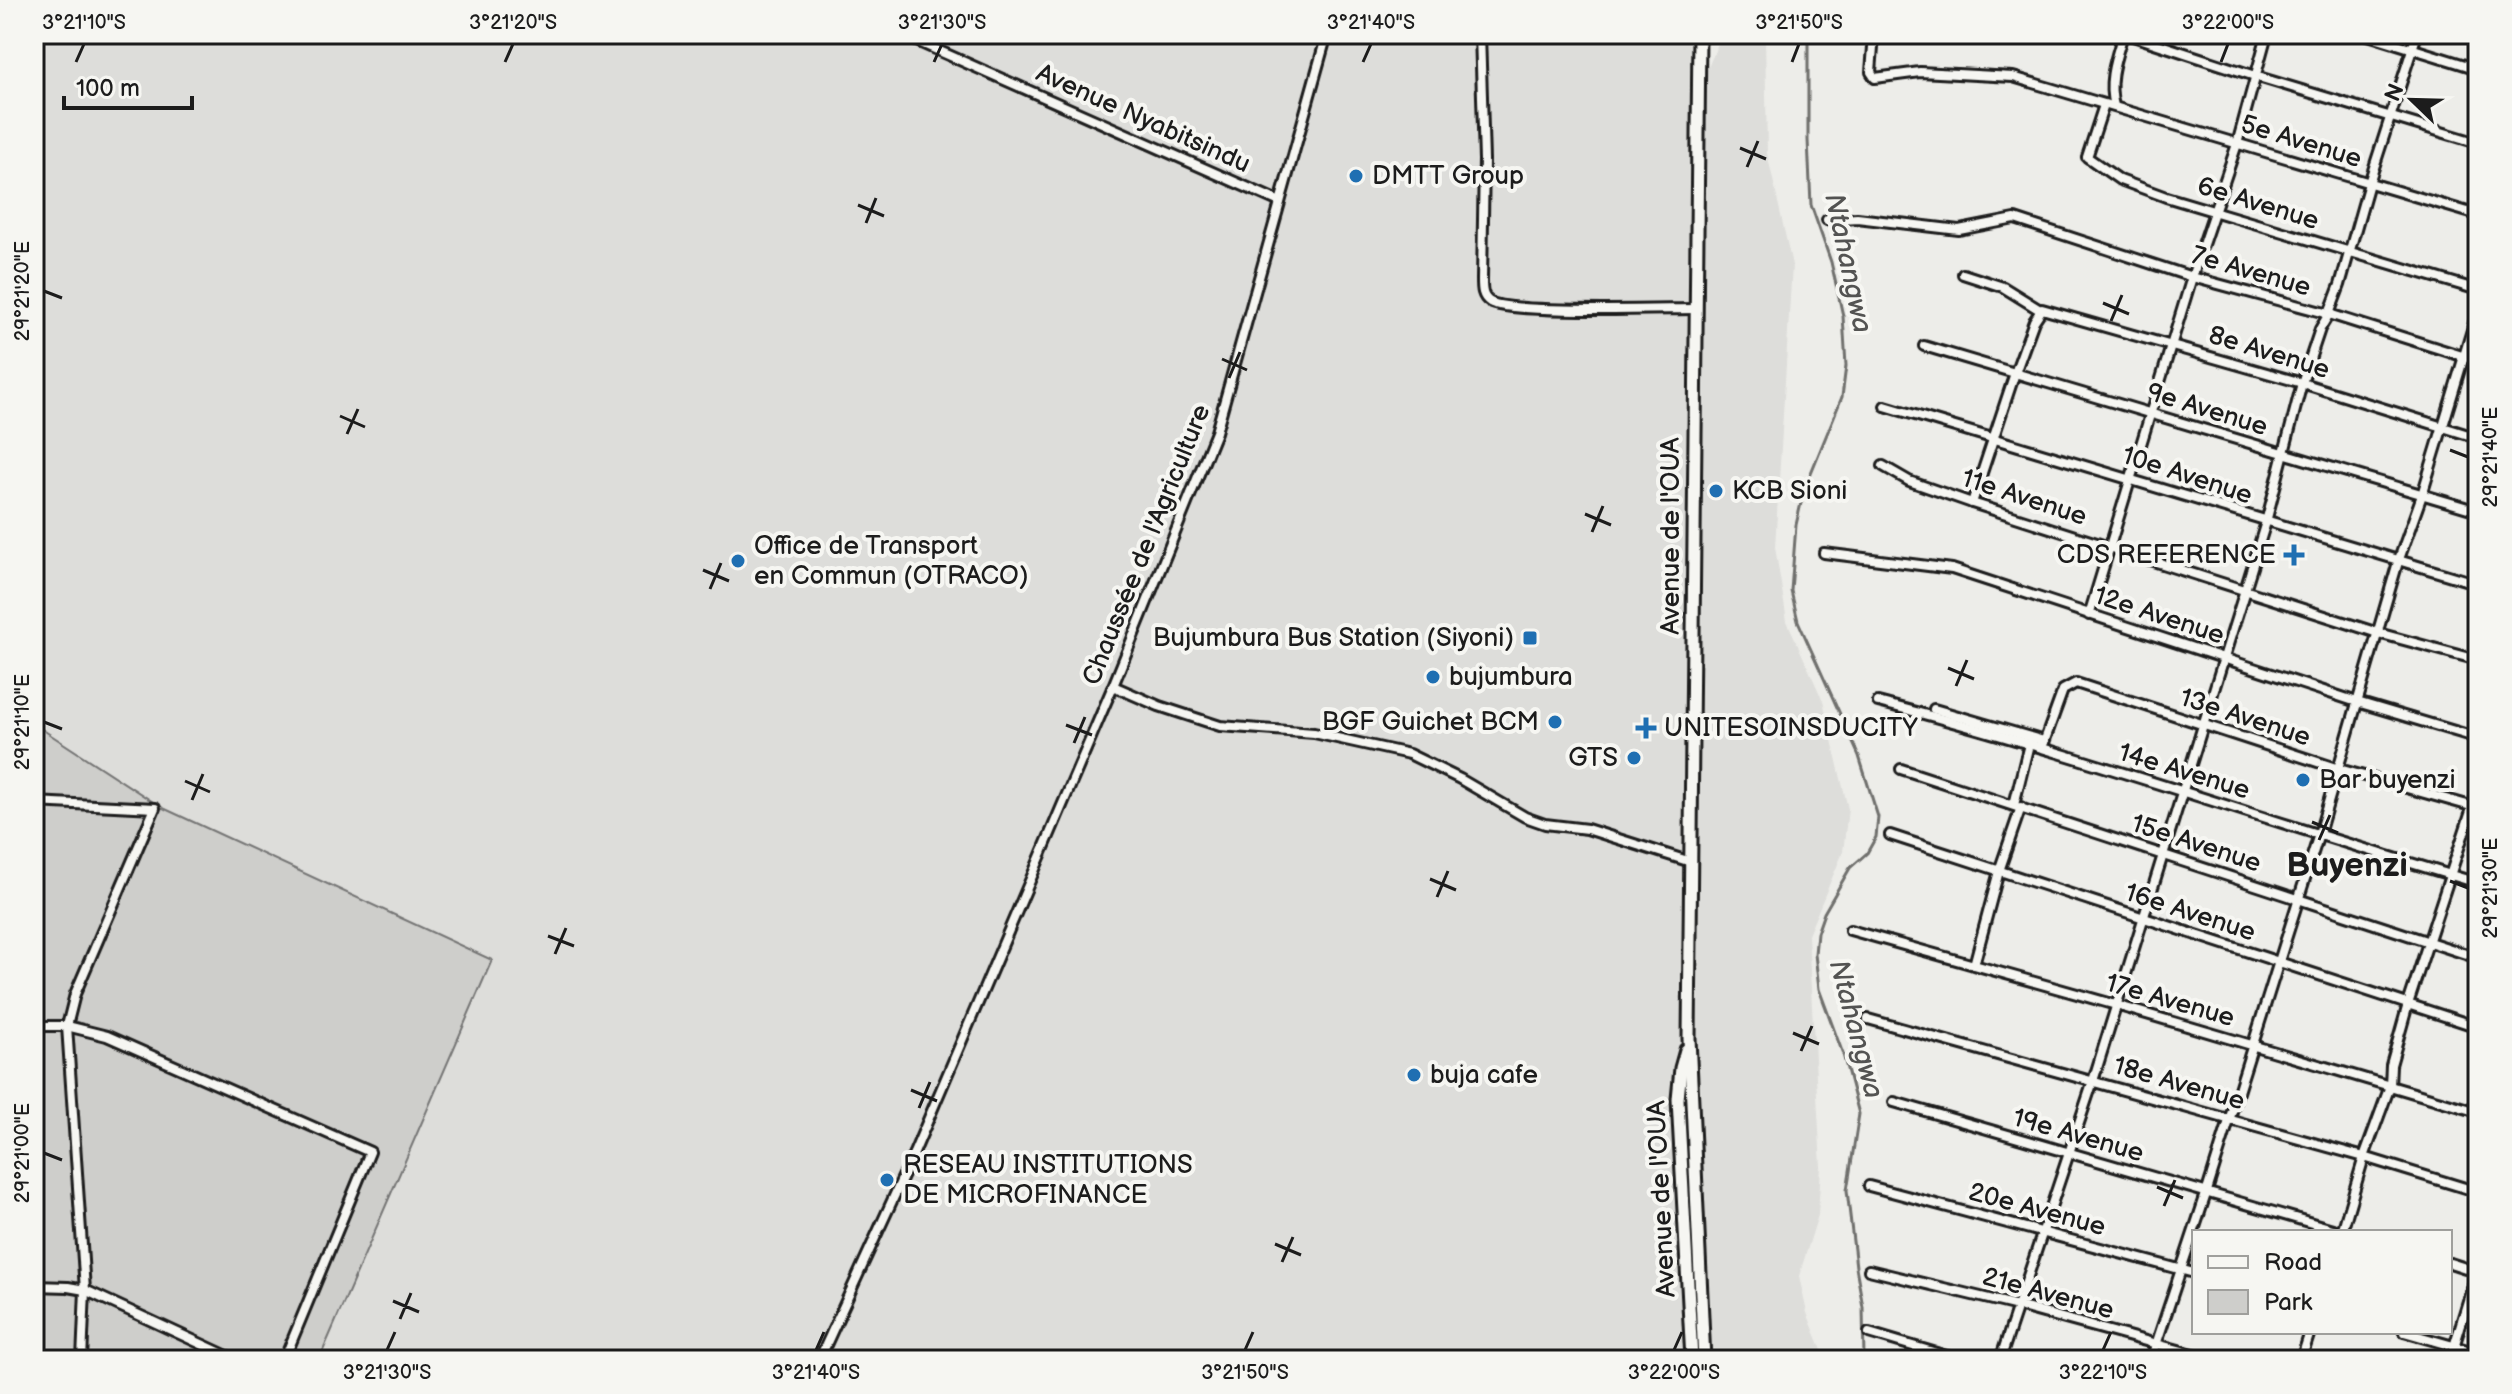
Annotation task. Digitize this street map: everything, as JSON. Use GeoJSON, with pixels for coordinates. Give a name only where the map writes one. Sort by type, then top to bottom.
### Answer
{"type":"FeatureCollection","features":[{"type":"Feature","properties":{"kind":"main road","name":"Avenue de l'OUA"},"geometry":{"type":"LineString","coordinates":[[1699,34],[1689,1038],[1704,1360]]}},
{"type":"Feature","properties":{"kind":"main road","name":"Avenue de l'OUA"},"geometry":{"type":"LineString","coordinates":[[1689,1038],[1679,1082],[1679,1130],[1692,1360]]}},
{"type":"Feature","properties":{"kind":"main road"},"geometry":{"type":"LineString","coordinates":[[1679,1130],[1692,1127]]}},
{"type":"Feature","properties":{"kind":"street","name":"Avenue Nyabitsindu"},"geometry":{"type":"LineString","coordinates":[[901,34],[1280,202]]}},
{"type":"Feature","properties":{"kind":"street","name":"Chaussée de l'Agriculture"},"geometry":{"type":"LineString","coordinates":[[819,1360],[914,1153],[1113,686],[1216,432],[1327,34]]}},
{"type":"Feature","properties":{"kind":"street"},"geometry":{"type":"LineString","coordinates":[[1480,34],[1484,148],[1482,292],[1488,301],[1499,306],[1536,309],[1695,309]]}},
{"type":"Feature","properties":{"kind":"street","name":"5e Avenue"},"geometry":{"type":"LineString","coordinates":[[1874,34],[1871,72],[1875,78],[1920,72],[2013,77],[2478,215]]}},
{"type":"Feature","properties":{"kind":"street"},"geometry":{"type":"LineString","coordinates":[[2109,106],[2112,69],[2125,34],[2478,143]]}},
{"type":"Feature","properties":{"kind":"street"},"geometry":{"type":"LineString","coordinates":[[2089,615],[2192,277],[2237,144],[2267,34]]}},
{"type":"Feature","properties":{"kind":"street"},"geometry":{"type":"LineString","coordinates":[[2365,34],[2478,69]]}},
{"type":"Feature","properties":{"kind":"street"},"geometry":{"type":"LineString","coordinates":[[2000,1360],[2093,1081],[2266,522],[2302,383],[2350,252],[2417,34]]}},
{"type":"Feature","properties":{"kind":"street","name":"6e Avenue"},"geometry":{"type":"LineString","coordinates":[[2109,106],[2087,155],[2088,160],[2120,180],[2478,290]]}},
{"type":"Feature","properties":{"kind":"street","name":"7e Avenue"},"geometry":{"type":"LineString","coordinates":[[1827,220],[1879,220],[1959,230],[2015,219],[2192,277],[2329,314],[2478,361]]}},
{"type":"Feature","properties":{"kind":"street","name":"8e Avenue"},"geometry":{"type":"LineString","coordinates":[[1963,274],[2003,287],[2043,310],[2302,383],[2478,438]]}},
{"type":"Feature","properties":{"kind":"street"},"geometry":{"type":"LineString","coordinates":[[1972,503],[2015,373],[2043,310]]}},
{"type":"Feature","properties":{"kind":"street"},"geometry":{"type":"LineString","coordinates":[[2194,1230],[2319,834],[2398,562],[2422,495],[2478,310]]}},
{"type":"Feature","properties":{"kind":"street","name":"9e Avenue"},"geometry":{"type":"LineString","coordinates":[[1924,346],[2478,511]]}},
{"type":"Feature","properties":{"kind":"street","name":"10e Avenue"},"geometry":{"type":"LineString","coordinates":[[1885,406],[2478,584]]}},
{"type":"Feature","properties":{"kind":"street","name":"11e Avenue"},"geometry":{"type":"LineString","coordinates":[[1883,466],[1909,481],[1972,503],[2378,633],[2478,660]]}},
{"type":"Feature","properties":{"kind":"street","name":"12e Avenue"},"geometry":{"type":"LineString","coordinates":[[1824,553],[1952,569],[2357,702],[2478,738]]}},
{"type":"Feature","properties":{"kind":"street","name":"13e Avenue"},"geometry":{"type":"LineString","coordinates":[[2043,744],[2063,690],[2076,683],[2339,769],[2475,807]]}},
{"type":"Feature","properties":{"kind":"street"},"geometry":{"type":"LineString","coordinates":[[1113,686],[1159,706],[1220,726],[1314,733],[1409,754],[1525,817],[1545,824],[1587,829],[1691,862]]}},
{"type":"Feature","properties":{"kind":"street","name":"14e Avenue"},"geometry":{"type":"LineString","coordinates":[[1878,702],[2029,744],[2043,744],[2182,793],[2478,883]]}},
{"type":"Feature","properties":{"kind":"street"},"geometry":{"type":"LineString","coordinates":[[1934,709],[2043,744]]}},
{"type":"Feature","properties":{"kind":"street"},"geometry":{"type":"LineString","coordinates":[[1974,965],[2017,806],[2029,744]]}},
{"type":"Feature","properties":{"kind":"street","name":"15e Avenue"},"geometry":{"type":"LineString","coordinates":[[1901,769],[2478,958]]}},
{"type":"Feature","properties":{"kind":"street"},"geometry":{"type":"LineString","coordinates":[[2344,1230],[2364,1157],[2390,1086],[2391,1065],[2408,1004],[2448,875],[2475,807],[2478,790]]}},
{"type":"Feature","properties":{"kind":"street"},"geometry":{"type":"LineString","coordinates":[[34,802],[155,808],[75,994],[67,1026],[85,1290],[82,1360]]}},
{"type":"Feature","properties":{"kind":"street","name":"16e Avenue"},"geometry":{"type":"LineString","coordinates":[[1890,835],[2478,1027]]}},
{"type":"Feature","properties":{"kind":"street","name":"17e Avenue"},"geometry":{"type":"LineString","coordinates":[[1850,930],[2478,1112]]}},
{"type":"Feature","properties":{"kind":"street","name":"18e Avenue"},"geometry":{"type":"LineString","coordinates":[[1868,1019],[2364,1157],[2478,1192]]}},
{"type":"Feature","properties":{"kind":"street"},"geometry":{"type":"LineString","coordinates":[[34,1026],[67,1026],[107,1036],[370,1152],[284,1360]]}},
{"type":"Feature","properties":{"kind":"street","name":"19e Avenue"},"geometry":{"type":"LineString","coordinates":[[1894,1102],[2068,1155],[2336,1230]]}},
{"type":"Feature","properties":{"kind":"street","name":"20e Avenue"},"geometry":{"type":"LineString","coordinates":[[1869,1186],[2192,1272]]}},
{"type":"Feature","properties":{"kind":"street"},"geometry":{"type":"LineString","coordinates":[[2151,1360],[2192,1236]]}},
{"type":"Feature","properties":{"kind":"street"},"geometry":{"type":"LineString","coordinates":[[2450,1360],[2478,1270],[2452,1264]]}},
{"type":"Feature","properties":{"kind":"street","name":"21e Avenue"},"geometry":{"type":"LineString","coordinates":[[1869,1270],[2018,1306],[2215,1360]]}},
{"type":"Feature","properties":{"kind":"street"},"geometry":{"type":"LineString","coordinates":[[34,1286],[85,1290],[236,1360]]}},
{"type":"Feature","properties":{"kind":"street"},"geometry":{"type":"LineString","coordinates":[[1869,1333],[1960,1360]]}},
{"type":"Feature","properties":{"kind":"street"},"geometry":{"type":"LineString","coordinates":[[2301,1360],[2309,1334]]}},
{"type":"Feature","properties":{"kind":"street"},"geometry":{"type":"LineString","coordinates":[[2411,1334],[2478,1353]]}},
{"type":"Feature","properties":{"kind":"shaded area"},"geometry":{"type":"Polygon","coordinates":[[[34,34],[1699,34],[1699,89],[1722,34],[1765,34],[1767,153],[1792,265],[1775,547],[1787,621],[1823,701],[1848,809],[1843,852],[1808,935],[1821,1166],[1818,1215],[1799,1276],[1807,1313],[1826,1360],[319,1360],[492,960],[161,807],[34,724],[34,34]]]}},
{"type":"Feature","properties":{"kind":"green space"},"geometry":{"type":"Polygon","coordinates":[[[34,724],[161,807],[492,960],[319,1360],[34,1360],[34,724]]]}},
{"type":"Feature","properties":{"kind":"waterway","name":"Ntahangwa"},"geometry":{"type":"LineString","coordinates":[[1808,34],[1811,205],[1831,262],[1843,316],[1846,366],[1842,397],[1804,490],[1796,525],[1791,591],[1798,621],[1859,756],[1878,817],[1876,837],[1867,853],[1850,868],[1824,913],[1817,933],[1815,954],[1819,989],[1843,1054],[1859,1114],[1847,1190],[1863,1307],[1864,1360]]}},
{"type":"Feature","properties":{"kind":"place","name":"DMTT Group"},"geometry":{"type":"Point","coordinates":[1356,176]}},
{"type":"Feature","properties":{"kind":"place","name":"KCB Sioni"},"geometry":{"type":"Point","coordinates":[1716,491]}},
{"type":"Feature","properties":{"kind":"place","name":"CDS REFERENCE"},"geometry":{"type":"Point","coordinates":[2294,555]}},
{"type":"Feature","properties":{"kind":"place","name":"Office de Transport en Commun (OTRACO)"},"geometry":{"type":"Point","coordinates":[738,561]}},
{"type":"Feature","properties":{"kind":"place","name":"Bujumbura Bus Station (Siyoni)"},"geometry":{"type":"Point","coordinates":[1530,638]}},
{"type":"Feature","properties":{"kind":"place","name":"bujumbura"},"geometry":{"type":"Point","coordinates":[1433,677]}},
{"type":"Feature","properties":{"kind":"place","name":"BGF Guichet BCM"},"geometry":{"type":"Point","coordinates":[1555,722]}},
{"type":"Feature","properties":{"kind":"place","name":"UNITESOINSDUCITY"},"geometry":{"type":"Point","coordinates":[1646,728]}},
{"type":"Feature","properties":{"kind":"place","name":"GTS"},"geometry":{"type":"Point","coordinates":[1634,758]}},
{"type":"Feature","properties":{"kind":"place","name":"Bar buyenzi"},"geometry":{"type":"Point","coordinates":[2303,780]}},
{"type":"Feature","properties":{"kind":"place","name":"buja cafe"},"geometry":{"type":"Point","coordinates":[1414,1075]}},
{"type":"Feature","properties":{"kind":"place","name":"RESEAU INSTITUTIONS DE MICROFINANCE"},"geometry":{"type":"Point","coordinates":[887,1180]}},
{"type":"Feature","properties":{"kind":"district","name":"Buyenzi"},"geometry":{"type":"Point","coordinates":[2347,865]}}]}
